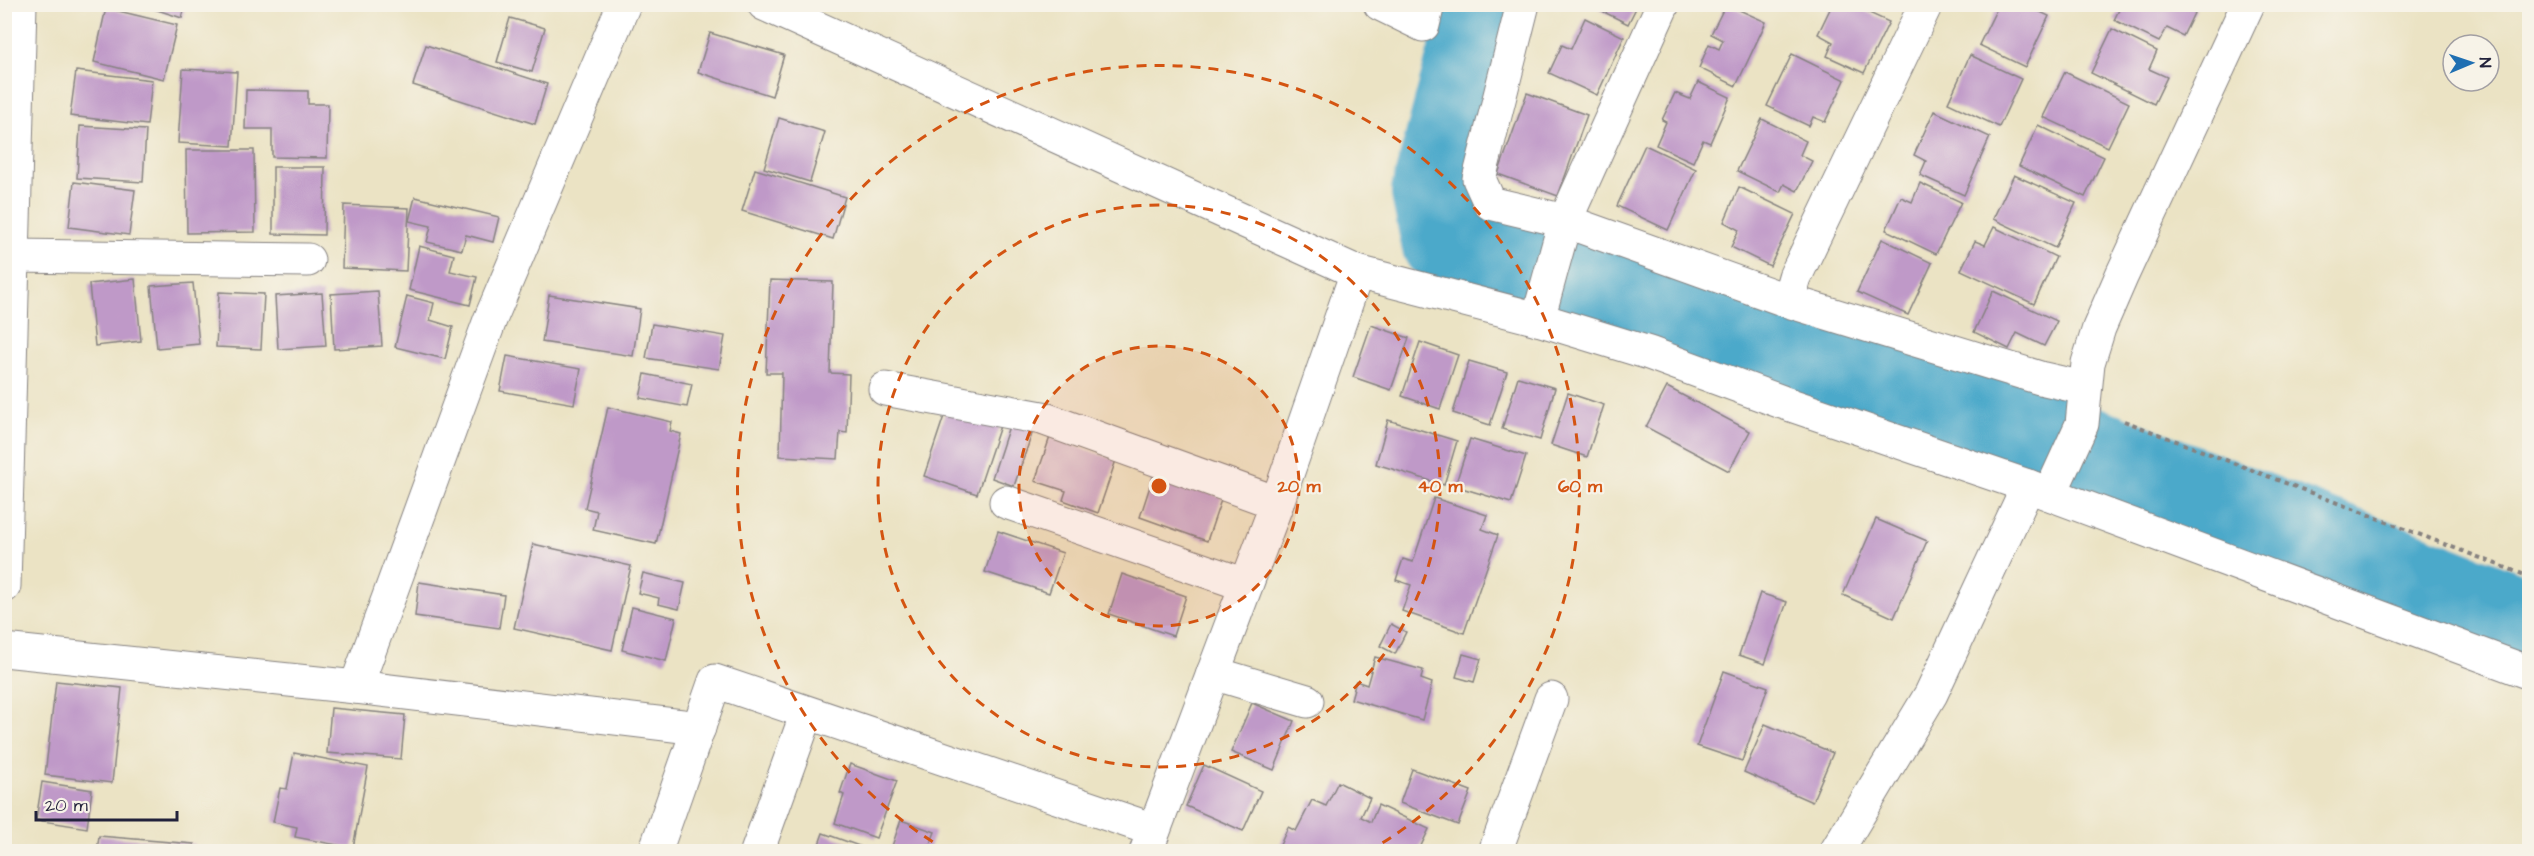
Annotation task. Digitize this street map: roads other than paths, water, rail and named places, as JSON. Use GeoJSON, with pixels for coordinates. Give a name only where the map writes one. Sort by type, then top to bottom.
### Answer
{"type":"FeatureCollection","features":[{"type":"Feature","properties":{"kind":"street"},"geometry":{"type":"LineString","coordinates":[[356,687],[490,320],[624,4]]}},
{"type":"Feature","properties":{"kind":"street"},"geometry":{"type":"LineString","coordinates":[[764,4],[1357,272],[1541,307],[1649,353],[1782,402],[2047,483],[2529,673]]}},
{"type":"Feature","properties":{"kind":"street"},"geometry":{"type":"LineString","coordinates":[[1380,4],[1423,26],[1428,4]]}},
{"type":"Feature","properties":{"kind":"street"},"geometry":{"type":"LineString","coordinates":[[1524,4],[1479,179],[1490,203],[1565,221],[1788,301],[2040,378],[2083,409]]}},
{"type":"Feature","properties":{"kind":"street"},"geometry":{"type":"LineString","coordinates":[[1541,307],[1565,221],[1663,4]]}},
{"type":"Feature","properties":{"kind":"street"},"geometry":{"type":"LineString","coordinates":[[1788,301],[1795,277],[1926,4]]}},
{"type":"Feature","properties":{"kind":"street"},"geometry":{"type":"LineString","coordinates":[[1836,852],[1931,694],[2047,483],[2083,409],[2094,345],[2121,275],[2243,6]]}},
{"type":"Feature","properties":{"kind":"street"},"geometry":{"type":"LineString","coordinates":[[4,586],[14,11]]}},
{"type":"Feature","properties":{"kind":"street"},"geometry":{"type":"LineString","coordinates":[[11,245],[308,260]]}},
{"type":"Feature","properties":{"kind":"street"},"geometry":{"type":"LineString","coordinates":[[655,852],[715,681],[1150,841],[1277,503],[1357,272]]}},
{"type":"Feature","properties":{"kind":"street"},"geometry":{"type":"LineString","coordinates":[[885,389],[1042,418],[1277,503]]}},
{"type":"Feature","properties":{"kind":"street"},"geometry":{"type":"LineString","coordinates":[[1006,502],[1246,585]]}},
{"type":"Feature","properties":{"kind":"street"},"geometry":{"type":"LineString","coordinates":[[4,650],[356,687],[699,728]]}},
{"type":"Feature","properties":{"kind":"street"},"geometry":{"type":"LineString","coordinates":[[1213,673],[1307,701]]}},
{"type":"Feature","properties":{"kind":"street"},"geometry":{"type":"LineString","coordinates":[[1495,852],[1551,699]]}},
{"type":"Feature","properties":{"kind":"street"},"geometry":{"type":"LineString","coordinates":[[757,852],[807,713]]}},
{"type":"Feature","properties":{"kind":"waterway"},"geometry":{"type":"LineString","coordinates":[[1483,4],[1433,192],[1443,242],[2047,431],[2530,621]]}}]}
